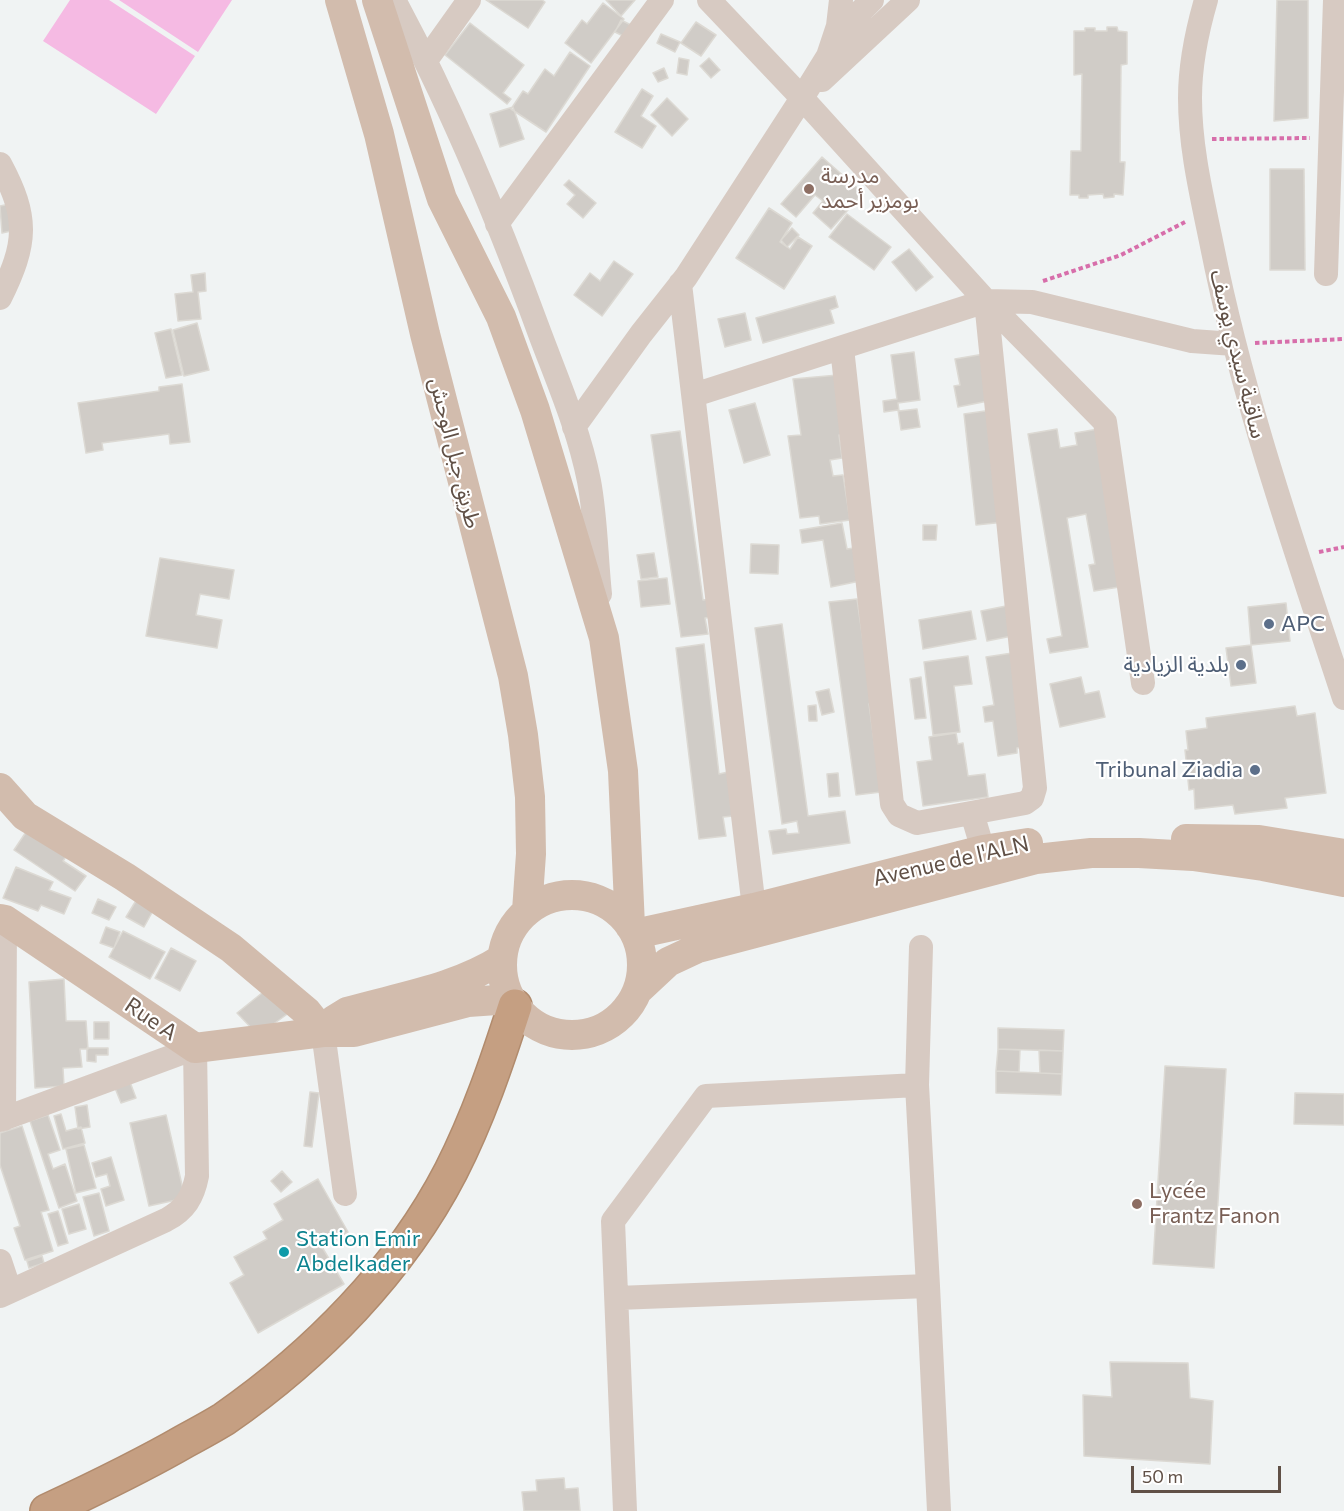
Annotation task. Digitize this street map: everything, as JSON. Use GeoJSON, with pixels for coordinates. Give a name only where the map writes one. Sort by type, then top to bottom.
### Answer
{"type":"FeatureCollection","features":[{"type":"Feature","properties":{"kind":"highway"},"geometry":{"type":"LineString","coordinates":[[47,1511],[136,1469],[223,1419],[294,1366],[349,1311],[405,1248],[451,1172],[494,1072],[513,1003]]}},
{"type":"Feature","properties":{"kind":"main road","name":"طريق جبل الوحش"},"geometry":{"type":"LineString","coordinates":[[340,0],[379,134],[425,334],[513,676],[530,797],[531,854],[527,911]]}},
{"type":"Feature","properties":{"kind":"main road"},"geometry":{"type":"LineString","coordinates":[[378,0],[442,199],[501,316],[535,410],[604,638],[623,771],[633,930],[641,952],[642,972],[638,990],[628,1008],[613,1022],[584,1034],[569,1035],[546,1029],[526,1018],[513,1003],[502,973],[502,959],[506,942],[515,925],[527,911],[553,898],[567,895],[582,896],[610,906],[633,930]]}},
{"type":"Feature","properties":{"kind":"main road"},"geometry":{"type":"LineString","coordinates":[[0,788],[26,816],[125,877],[231,948],[307,1012],[323,1032],[334,1020],[347,1012],[460,981],[502,959]]}},
{"type":"Feature","properties":{"kind":"main road","name":"Avenue de l'ALN"},"geometry":{"type":"LineString","coordinates":[[633,930],[754,908],[983,850],[1084,837],[1137,836],[1259,840],[1339,862]]}},
{"type":"Feature","properties":{"kind":"main road"},"geometry":{"type":"LineString","coordinates":[[638,990],[668,963],[698,948],[1036,858],[1091,853],[1139,853],[1205,858],[1263,866],[1339,862]]}},
{"type":"Feature","properties":{"kind":"main road","name":"Rue A"},"geometry":{"type":"LineString","coordinates":[[2,919],[195,1048],[323,1032],[354,1032],[468,1002],[513,1003]]}},
{"type":"Feature","properties":{"kind":"street"},"geometry":{"type":"LineString","coordinates":[[394,0],[427,59],[497,224],[574,427],[589,481],[604,638]]}},
{"type":"Feature","properties":{"kind":"street"},"geometry":{"type":"LineString","coordinates":[[427,59],[469,0]]}},
{"type":"Feature","properties":{"kind":"street"},"geometry":{"type":"LineString","coordinates":[[497,224],[662,0]]}},
{"type":"Feature","properties":{"kind":"street"},"geometry":{"type":"LineString","coordinates":[[709,0],[802,98],[986,301],[1105,422],[1143,683]]}},
{"type":"Feature","properties":{"kind":"street"},"geometry":{"type":"LineString","coordinates":[[574,427],[680,284],[802,98],[828,56],[838,27],[842,0]]}},
{"type":"Feature","properties":{"kind":"street"},"geometry":{"type":"LineString","coordinates":[[835,37],[872,0]]}},
{"type":"Feature","properties":{"kind":"street"},"geometry":{"type":"LineString","coordinates":[[802,98],[908,0]]}},
{"type":"Feature","properties":{"kind":"street","name":"ساقية سيدي يوسف"},"geometry":{"type":"LineString","coordinates":[[1206,0],[1197,30],[1190,97],[1196,167],[1244,387],[1344,698]]}},
{"type":"Feature","properties":{"kind":"street"},"geometry":{"type":"LineString","coordinates":[[1326,274],[1335,129],[1335,0]]}},
{"type":"Feature","properties":{"kind":"street"},"geometry":{"type":"LineString","coordinates":[[0,298],[15,267],[22,238],[20,209],[2,172]]}},
{"type":"Feature","properties":{"kind":"street"},"geometry":{"type":"LineString","coordinates":[[680,284],[754,908]]}},
{"type":"Feature","properties":{"kind":"street"},"geometry":{"type":"LineString","coordinates":[[842,348],[892,804],[899,815],[917,823],[1025,803],[1032,798],[1035,788],[986,301]]}},
{"type":"Feature","properties":{"kind":"street"},"geometry":{"type":"LineString","coordinates":[[694,395],[986,301],[1032,302],[1192,341],[1234,344]]}},
{"type":"Feature","properties":{"kind":"street"},"geometry":{"type":"LineString","coordinates":[[972,813],[983,850]]}},
{"type":"Feature","properties":{"kind":"street"},"geometry":{"type":"LineString","coordinates":[[0,1261],[5,1294],[166,1220],[184,1207],[195,1187],[197,1176],[195,1048],[2,1120],[2,919]]}},
{"type":"Feature","properties":{"kind":"street"},"geometry":{"type":"LineString","coordinates":[[921,947],[917,1085],[939,1511]]}},
{"type":"Feature","properties":{"kind":"street"},"geometry":{"type":"LineString","coordinates":[[323,1032],[345,1194]]}},
{"type":"Feature","properties":{"kind":"street"},"geometry":{"type":"LineString","coordinates":[[625,1511],[613,1221],[706,1096],[917,1085]]}},
{"type":"Feature","properties":{"kind":"street"},"geometry":{"type":"LineString","coordinates":[[617,1298],[928,1286]]}},
{"type":"Feature","properties":{"kind":"path"},"geometry":{"type":"LineString","coordinates":[[1193,139],[1335,129]]}},
{"type":"Feature","properties":{"kind":"path"},"geometry":{"type":"LineString","coordinates":[[1042,282],[1120,255],[1205,211]]}},
{"type":"Feature","properties":{"kind":"path"},"geometry":{"type":"LineString","coordinates":[[1234,344],[1344,339]]}},
{"type":"Feature","properties":{"kind":"shaded area"},"geometry":{"type":"Polygon","coordinates":[[[70,0],[109,0],[195,56],[156,114],[43,41],[70,0]]]}},
{"type":"Feature","properties":{"kind":"shaded area"},"geometry":{"type":"Polygon","coordinates":[[[119,0],[232,0],[198,52],[119,0]]]}},
{"type":"Feature","properties":{"kind":"building"},"geometry":{"type":"Polygon","coordinates":[[[486,0],[542,0],[545,2],[528,28],[486,0]]]}},
{"type":"Feature","properties":{"kind":"building"},"geometry":{"type":"Polygon","coordinates":[[[606,0],[635,0],[621,16],[606,0]]]}},
{"type":"Feature","properties":{"kind":"building"},"geometry":{"type":"Polygon","coordinates":[[[1277,0],[1308,0],[1308,118],[1274,121],[1277,0]]]}},
{"type":"Feature","properties":{"kind":"building"},"geometry":{"type":"Polygon","coordinates":[[[603,3],[624,19],[591,63],[565,43],[582,20],[587,24],[603,3]]]}},
{"type":"Feature","properties":{"kind":"building"},"geometry":{"type":"Polygon","coordinates":[[[621,20],[635,27],[629,39],[615,32],[621,20]]]}},
{"type":"Feature","properties":{"kind":"building"},"geometry":{"type":"Polygon","coordinates":[[[696,22],[716,35],[701,56],[681,43],[696,22]]]}},
{"type":"Feature","properties":{"kind":"building"},"geometry":{"type":"Polygon","coordinates":[[[470,23],[524,65],[503,93],[511,99],[507,104],[445,55],[470,23]]]}},
{"type":"Feature","properties":{"kind":"building"},"geometry":{"type":"Polygon","coordinates":[[[1107,27],[1117,27],[1118,31],[1127,32],[1127,64],[1121,65],[1120,162],[1125,162],[1123,195],[1114,194],[1114,197],[1104,198],[1103,194],[1088,195],[1088,198],[1079,198],[1079,195],[1070,195],[1071,151],[1081,151],[1082,74],[1074,75],[1074,31],[1095,28],[1095,31],[1107,31],[1107,27]]]}},
{"type":"Feature","properties":{"kind":"building"},"geometry":{"type":"Polygon","coordinates":[[[661,34],[680,42],[675,52],[657,43],[661,34]]]}},
{"type":"Feature","properties":{"kind":"building"},"geometry":{"type":"Polygon","coordinates":[[[570,52],[590,66],[546,132],[511,109],[523,91],[528,94],[545,69],[554,76],[570,52]]]}},
{"type":"Feature","properties":{"kind":"building"},"geometry":{"type":"Polygon","coordinates":[[[679,58],[689,60],[687,75],[677,73],[679,58]]]}},
{"type":"Feature","properties":{"kind":"building"},"geometry":{"type":"Polygon","coordinates":[[[709,58],[720,70],[711,78],[700,66],[709,58]]]}},
{"type":"Feature","properties":{"kind":"building"},"geometry":{"type":"Polygon","coordinates":[[[664,68],[668,78],[658,82],[653,73],[664,68]]]}},
{"type":"Feature","properties":{"kind":"building"},"geometry":{"type":"Polygon","coordinates":[[[642,89],[653,96],[641,116],[656,126],[642,148],[615,132],[642,89]]]}},
{"type":"Feature","properties":{"kind":"building"},"geometry":{"type":"Polygon","coordinates":[[[667,98],[688,119],[672,136],[651,115],[667,98]]]}},
{"type":"Feature","properties":{"kind":"building"},"geometry":{"type":"Polygon","coordinates":[[[513,107],[524,139],[500,147],[490,114],[513,107]]]}},
{"type":"Feature","properties":{"kind":"building"},"geometry":{"type":"Polygon","coordinates":[[[822,157],[863,193],[831,229],[813,213],[823,201],[815,195],[796,217],[781,204],[822,157]]]}},
{"type":"Feature","properties":{"kind":"building"},"geometry":{"type":"Polygon","coordinates":[[[1270,169],[1304,169],[1305,270],[1270,270],[1270,169]]]}},
{"type":"Feature","properties":{"kind":"building"},"geometry":{"type":"Polygon","coordinates":[[[569,180],[596,203],[583,218],[567,204],[575,195],[564,185],[569,180]]]}},
{"type":"Feature","properties":{"kind":"building"},"geometry":{"type":"Polygon","coordinates":[[[19,202],[25,228],[2,233],[0,206],[19,202]]]}},
{"type":"Feature","properties":{"kind":"building"},"geometry":{"type":"Polygon","coordinates":[[[769,208],[792,223],[780,242],[790,249],[798,237],[812,246],[784,289],[736,258],[769,208]]]}},
{"type":"Feature","properties":{"kind":"building"},"geometry":{"type":"Polygon","coordinates":[[[847,214],[891,247],[874,270],[829,237],[847,214]]]}},
{"type":"Feature","properties":{"kind":"building"},"geometry":{"type":"Polygon","coordinates":[[[792,228],[799,235],[787,247],[781,240],[792,228]]]}},
{"type":"Feature","properties":{"kind":"building"},"geometry":{"type":"Polygon","coordinates":[[[909,249],[933,277],[916,291],[892,262],[909,249]]]}},
{"type":"Feature","properties":{"kind":"building"},"geometry":{"type":"Polygon","coordinates":[[[614,261],[633,274],[602,316],[574,295],[590,273],[600,281],[614,261]]]}},
{"type":"Feature","properties":{"kind":"building"},"geometry":{"type":"Polygon","coordinates":[[[205,273],[206,291],[198,292],[201,319],[178,321],[175,294],[193,292],[191,275],[205,273]]]}},
{"type":"Feature","properties":{"kind":"building"},"geometry":{"type":"Polygon","coordinates":[[[835,296],[838,307],[830,310],[834,323],[763,343],[756,318],[835,296]]]}},
{"type":"Feature","properties":{"kind":"building"},"geometry":{"type":"Polygon","coordinates":[[[745,313],[751,340],[725,347],[718,319],[745,313]]]}},
{"type":"Feature","properties":{"kind":"building"},"geometry":{"type":"Polygon","coordinates":[[[197,323],[209,370],[184,376],[173,330],[197,323]]]}},
{"type":"Feature","properties":{"kind":"building"},"geometry":{"type":"Polygon","coordinates":[[[171,329],[182,375],[166,378],[155,333],[171,329]]]}},
{"type":"Feature","properties":{"kind":"building"},"geometry":{"type":"Polygon","coordinates":[[[914,352],[920,400],[898,403],[899,411],[917,409],[920,427],[901,430],[898,410],[884,412],[883,401],[897,399],[891,355],[914,352]]]}},
{"type":"Feature","properties":{"kind":"building"},"geometry":{"type":"Polygon","coordinates":[[[984,354],[993,400],[958,407],[954,386],[960,385],[955,359],[984,354]]]}},
{"type":"Feature","properties":{"kind":"building"},"geometry":{"type":"Polygon","coordinates":[[[838,375],[847,434],[839,435],[842,458],[830,460],[833,476],[843,475],[850,520],[820,524],[819,516],[800,518],[788,436],[801,435],[793,379],[838,375]]]}},
{"type":"Feature","properties":{"kind":"building"},"geometry":{"type":"Polygon","coordinates":[[[182,384],[190,442],[170,444],[169,434],[102,443],[103,450],[86,453],[78,403],[159,391],[159,387],[182,384]]]}},
{"type":"Feature","properties":{"kind":"building"},"geometry":{"type":"Polygon","coordinates":[[[755,403],[770,455],[744,463],[729,410],[755,403]]]}},
{"type":"Feature","properties":{"kind":"building"},"geometry":{"type":"Polygon","coordinates":[[[992,410],[1005,522],[976,525],[964,414],[992,410]]]}},
{"type":"Feature","properties":{"kind":"building"},"geometry":{"type":"Polygon","coordinates":[[[1104,428],[1132,585],[1094,591],[1089,565],[1095,564],[1086,514],[1067,518],[1088,647],[1050,653],[1047,639],[1062,636],[1028,434],[1057,429],[1060,448],[1077,445],[1075,433],[1104,428]]]}},
{"type":"Feature","properties":{"kind":"building"},"geometry":{"type":"Polygon","coordinates":[[[680,431],[703,600],[710,599],[712,617],[705,618],[708,634],[681,637],[651,435],[680,431]]]}},
{"type":"Feature","properties":{"kind":"building"},"geometry":{"type":"Polygon","coordinates":[[[842,523],[847,549],[854,548],[860,581],[831,587],[823,540],[802,543],[800,530],[842,523]]]}},
{"type":"Feature","properties":{"kind":"building"},"geometry":{"type":"Polygon","coordinates":[[[923,525],[937,525],[936,540],[923,540],[923,525]]]}},
{"type":"Feature","properties":{"kind":"building"},"geometry":{"type":"Polygon","coordinates":[[[751,544],[779,545],[778,574],[750,573],[751,544]]]}},
{"type":"Feature","properties":{"kind":"building"},"geometry":{"type":"Polygon","coordinates":[[[654,553],[658,577],[641,579],[637,555],[654,553]]]}},
{"type":"Feature","properties":{"kind":"building"},"geometry":{"type":"Polygon","coordinates":[[[160,558],[234,570],[229,599],[200,594],[196,615],[222,620],[217,648],[146,636],[160,558]]]}},
{"type":"Feature","properties":{"kind":"building"},"geometry":{"type":"Polygon","coordinates":[[[667,578],[670,604],[641,607],[638,581],[667,578]]]}},
{"type":"Feature","properties":{"kind":"building"},"geometry":{"type":"Polygon","coordinates":[[[857,599],[872,703],[869,704],[881,792],[856,795],[829,602],[857,599]]]}},
{"type":"Feature","properties":{"kind":"building","name":"APC"},"geometry":{"type":"Polygon","coordinates":[[[1286,603],[1290,641],[1251,645],[1248,607],[1286,603]]]}},
{"type":"Feature","properties":{"kind":"building"},"geometry":{"type":"Polygon","coordinates":[[[1011,605],[1017,635],[987,641],[981,611],[1011,605]]]}},
{"type":"Feature","properties":{"kind":"building"},"geometry":{"type":"Polygon","coordinates":[[[971,611],[976,639],[923,649],[919,620],[971,611]]]}},
{"type":"Feature","properties":{"kind":"building"},"geometry":{"type":"Polygon","coordinates":[[[782,624],[808,816],[845,811],[850,843],[773,854],[769,831],[786,829],[787,834],[799,833],[797,821],[782,824],[755,628],[782,624]]]}},
{"type":"Feature","properties":{"kind":"building"},"geometry":{"type":"Polygon","coordinates":[[[704,644],[719,774],[728,772],[733,816],[723,817],[726,836],[699,839],[676,648],[704,644]]]}},
{"type":"Feature","properties":{"kind":"building","name":"بلدية الزيادية"},"geometry":{"type":"Polygon","coordinates":[[[1251,645],[1256,683],[1231,686],[1226,648],[1251,645]]]}},
{"type":"Feature","properties":{"kind":"building"},"geometry":{"type":"Polygon","coordinates":[[[1019,652],[1030,746],[1017,748],[1017,753],[998,756],[993,721],[985,722],[983,707],[994,705],[986,657],[1019,652]]]}},
{"type":"Feature","properties":{"kind":"building"},"geometry":{"type":"Polygon","coordinates":[[[968,656],[972,684],[954,686],[960,732],[933,735],[924,662],[968,656]]]}},
{"type":"Feature","properties":{"kind":"building"},"geometry":{"type":"Polygon","coordinates":[[[921,677],[926,718],[915,719],[910,679],[921,677]]]}},
{"type":"Feature","properties":{"kind":"building"},"geometry":{"type":"Polygon","coordinates":[[[1081,677],[1085,694],[1099,691],[1105,717],[1060,727],[1050,684],[1081,677]]]}},
{"type":"Feature","properties":{"kind":"building"},"geometry":{"type":"Polygon","coordinates":[[[829,689],[834,712],[822,715],[816,692],[829,689]]]}},
{"type":"Feature","properties":{"kind":"building"},"geometry":{"type":"Polygon","coordinates":[[[816,705],[817,721],[809,721],[808,706],[816,705]]]}},
{"type":"Feature","properties":{"kind":"building","name":"Tribunal Ziadia"},"geometry":{"type":"Polygon","coordinates":[[[1295,706],[1297,716],[1315,713],[1326,793],[1285,798],[1287,808],[1235,814],[1233,805],[1195,809],[1194,789],[1189,790],[1185,750],[1188,750],[1186,731],[1207,728],[1206,718],[1295,706]]]}},
{"type":"Feature","properties":{"kind":"building"},"geometry":{"type":"Polygon","coordinates":[[[956,733],[958,744],[963,743],[968,776],[985,774],[988,797],[923,806],[917,762],[932,760],[929,737],[956,733]]]}},
{"type":"Feature","properties":{"kind":"building"},"geometry":{"type":"Polygon","coordinates":[[[838,773],[840,796],[829,797],[827,774],[838,773]]]}},
{"type":"Feature","properties":{"kind":"building"},"geometry":{"type":"Polygon","coordinates":[[[30,826],[69,852],[63,861],[86,876],[75,891],[14,850],[30,826]]]}},
{"type":"Feature","properties":{"kind":"building"},"geometry":{"type":"Polygon","coordinates":[[[16,867],[53,882],[49,890],[71,898],[64,914],[41,905],[38,911],[3,898],[16,867]]]}},
{"type":"Feature","properties":{"kind":"building"},"geometry":{"type":"Polygon","coordinates":[[[98,899],[116,907],[109,920],[92,913],[98,899]]]}},
{"type":"Feature","properties":{"kind":"building"},"geometry":{"type":"Polygon","coordinates":[[[137,899],[154,909],[144,927],[126,917],[137,899]]]}},
{"type":"Feature","properties":{"kind":"building"},"geometry":{"type":"Polygon","coordinates":[[[106,927],[120,932],[114,948],[100,943],[106,927]]]}},
{"type":"Feature","properties":{"kind":"building"},"geometry":{"type":"Polygon","coordinates":[[[123,931],[165,952],[150,979],[109,957],[123,931]]]}},
{"type":"Feature","properties":{"kind":"building"},"geometry":{"type":"Polygon","coordinates":[[[171,948],[196,961],[180,991],[155,978],[171,948]]]}},
{"type":"Feature","properties":{"kind":"building"},"geometry":{"type":"Polygon","coordinates":[[[64,979],[66,1021],[86,1021],[88,1049],[80,1049],[82,1067],[63,1068],[64,1086],[35,1088],[29,982],[64,979]]]}},
{"type":"Feature","properties":{"kind":"building"},"geometry":{"type":"Polygon","coordinates":[[[272,985],[293,1010],[258,1035],[237,1013],[272,985]]]}},
{"type":"Feature","properties":{"kind":"building"},"geometry":{"type":"Polygon","coordinates":[[[94,1022],[109,1022],[109,1039],[94,1039],[94,1022]]]}},
{"type":"Feature","properties":{"kind":"building"},"geometry":{"type":"Polygon","coordinates":[[[998,1028],[1064,1030],[1063,1051],[998,1049],[998,1028]]]}},
{"type":"Feature","properties":{"kind":"building"},"geometry":{"type":"Polygon","coordinates":[[[87,1048],[108,1048],[108,1055],[96,1055],[96,1062],[87,1061],[87,1048]]]}},
{"type":"Feature","properties":{"kind":"building"},"geometry":{"type":"Polygon","coordinates":[[[998,1049],[1020,1050],[1019,1072],[996,1071],[998,1049]]]}},
{"type":"Feature","properties":{"kind":"building"},"geometry":{"type":"Polygon","coordinates":[[[1039,1050],[1063,1051],[1062,1074],[1040,1073],[1039,1050]]]}},
{"type":"Feature","properties":{"kind":"building"},"geometry":{"type":"Polygon","coordinates":[[[1165,1066],[1226,1069],[1214,1268],[1153,1264],[1165,1066]]]}},
{"type":"Feature","properties":{"kind":"building"},"geometry":{"type":"Polygon","coordinates":[[[996,1071],[1062,1074],[1061,1095],[996,1093],[996,1071]]]}},
{"type":"Feature","properties":{"kind":"building"},"geometry":{"type":"Polygon","coordinates":[[[130,1082],[136,1098],[121,1103],[115,1088],[130,1082]]]}},
{"type":"Feature","properties":{"kind":"building"},"geometry":{"type":"Polygon","coordinates":[[[310,1092],[319,1093],[312,1147],[304,1146],[310,1092]]]}},
{"type":"Feature","properties":{"kind":"building"},"geometry":{"type":"Polygon","coordinates":[[[1295,1093],[1344,1094],[1344,1125],[1294,1124],[1295,1093]]]}},
{"type":"Feature","properties":{"kind":"building"},"geometry":{"type":"Polygon","coordinates":[[[87,1105],[90,1127],[78,1129],[75,1107],[87,1105]]]}},
{"type":"Feature","properties":{"kind":"building"},"geometry":{"type":"Polygon","coordinates":[[[61,1114],[66,1131],[81,1127],[85,1143],[63,1149],[54,1116],[61,1114]]]}},
{"type":"Feature","properties":{"kind":"building"},"geometry":{"type":"Polygon","coordinates":[[[48,1115],[60,1150],[48,1154],[53,1169],[65,1164],[77,1201],[59,1208],[30,1121],[48,1115]]]}},
{"type":"Feature","properties":{"kind":"building"},"geometry":{"type":"Polygon","coordinates":[[[166,1115],[185,1198],[149,1206],[130,1123],[166,1115]]]}},
{"type":"Feature","properties":{"kind":"building"},"geometry":{"type":"Polygon","coordinates":[[[22,1126],[49,1210],[41,1212],[53,1251],[25,1260],[14,1228],[20,1226],[0,1165],[0,1133],[22,1126]]]}},
{"type":"Feature","properties":{"kind":"building"},"geometry":{"type":"Polygon","coordinates":[[[84,1145],[96,1188],[76,1193],[66,1149],[84,1145]]]}},
{"type":"Feature","properties":{"kind":"building"},"geometry":{"type":"Polygon","coordinates":[[[111,1157],[124,1200],[106,1206],[101,1189],[110,1186],[107,1174],[96,1177],[92,1163],[111,1157]]]}},
{"type":"Feature","properties":{"kind":"building"},"geometry":{"type":"Polygon","coordinates":[[[282,1171],[292,1182],[281,1192],[271,1181],[282,1171]]]}},
{"type":"Feature","properties":{"kind":"building","name":"Station Emir Abdelkader"},"geometry":{"type":"Polygon","coordinates":[[[318,1179],[348,1232],[322,1247],[344,1284],[258,1333],[230,1283],[244,1275],[234,1257],[267,1239],[263,1232],[283,1220],[274,1204],[318,1179]]]}},
{"type":"Feature","properties":{"kind":"building"},"geometry":{"type":"Polygon","coordinates":[[[99,1193],[109,1231],[94,1236],[83,1197],[99,1193]]]}},
{"type":"Feature","properties":{"kind":"building"},"geometry":{"type":"Polygon","coordinates":[[[79,1204],[86,1229],[69,1234],[62,1209],[79,1204]]]}},
{"type":"Feature","properties":{"kind":"building"},"geometry":{"type":"Polygon","coordinates":[[[58,1211],[68,1243],[58,1246],[48,1214],[58,1211]]]}},
{"type":"Feature","properties":{"kind":"building"},"geometry":{"type":"Polygon","coordinates":[[[42,1256],[44,1263],[29,1268],[27,1261],[42,1256]]]}},
{"type":"Feature","properties":{"kind":"building"},"geometry":{"type":"Polygon","coordinates":[[[1110,1362],[1188,1363],[1190,1398],[1213,1401],[1210,1464],[1084,1456],[1083,1395],[1112,1397],[1110,1362]]]}},
{"type":"Feature","properties":{"kind":"building"},"geometry":{"type":"Polygon","coordinates":[[[564,1478],[565,1489],[578,1488],[580,1511],[524,1511],[522,1492],[537,1491],[536,1480],[564,1478]]]}},
{"type":"Feature","properties":{"kind":"place","name":"مدرسة بومزير أحمد"},"geometry":{"type":"Point","coordinates":[809,189]}},
{"type":"Feature","properties":{"kind":"place","name":"APC"},"geometry":{"type":"Point","coordinates":[1269,624]}},
{"type":"Feature","properties":{"kind":"place","name":"بلدية الزيادية"},"geometry":{"type":"Point","coordinates":[1241,665]}},
{"type":"Feature","properties":{"kind":"place","name":"Tribunal Ziadia"},"geometry":{"type":"Point","coordinates":[1255,770]}},
{"type":"Feature","properties":{"kind":"place","name":"Lycée Frantz Fanon"},"geometry":{"type":"Point","coordinates":[1137,1204]}},
{"type":"Feature","properties":{"kind":"place","name":"Station Emir Abdelkader"},"geometry":{"type":"Point","coordinates":[284,1252]}}]}
